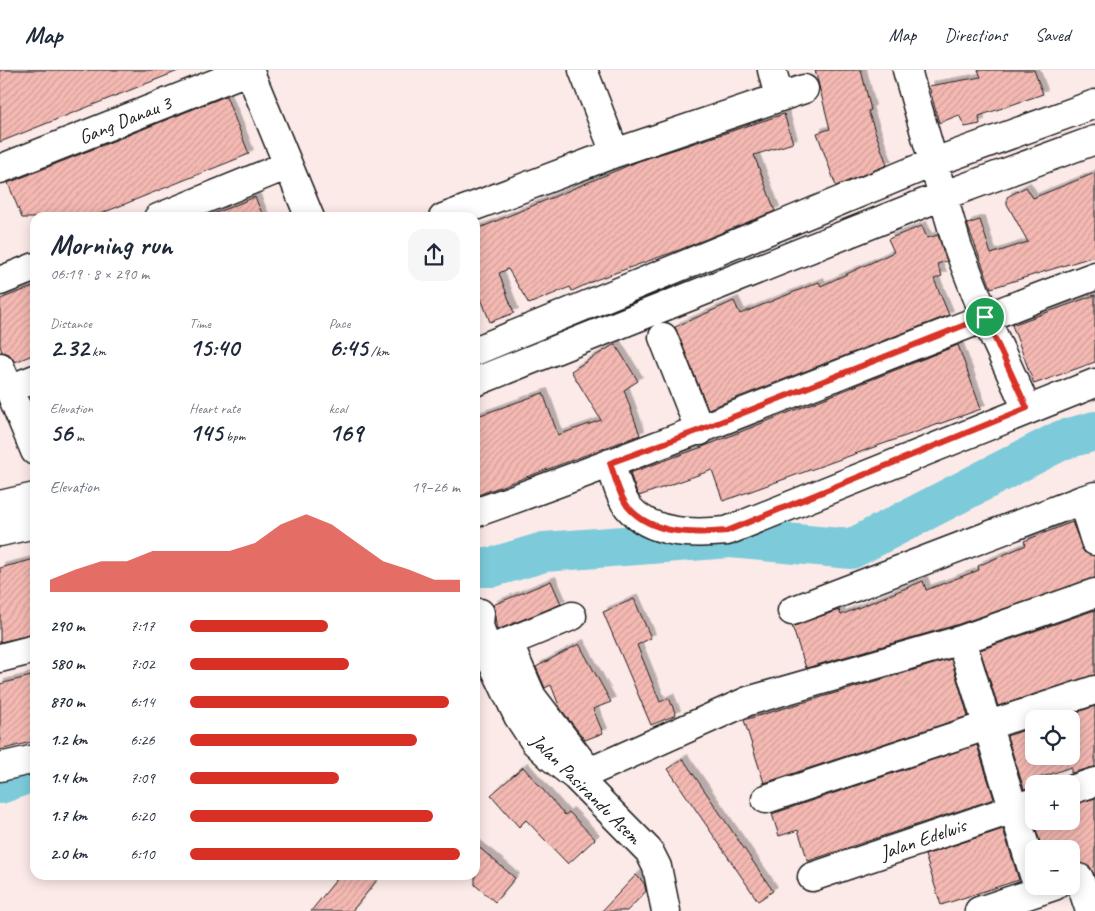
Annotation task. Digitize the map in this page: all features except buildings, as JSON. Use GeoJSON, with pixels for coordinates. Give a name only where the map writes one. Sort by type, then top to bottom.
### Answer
{"type":"FeatureCollection","features":[{"type":"Feature","properties":{"kind":"street"},"geometry":{"type":"LineString","coordinates":[[249,70],[308,212]]}},
{"type":"Feature","properties":{"kind":"street","name":"Gang Danau 3"},"geometry":{"type":"LineString","coordinates":[[0,169],[249,70]]}},
{"type":"Feature","properties":{"kind":"street"},"geometry":{"type":"LineString","coordinates":[[583,70],[615,153]]}},
{"type":"Feature","properties":{"kind":"street"},"geometry":{"type":"LineString","coordinates":[[459,212],[615,153],[791,93],[772,70]]}},
{"type":"Feature","properties":{"kind":"street"},"geometry":{"type":"LineString","coordinates":[[907,70],[942,196],[985,317],[1027,408]]}},
{"type":"Feature","properties":{"kind":"street"},"geometry":{"type":"LineString","coordinates":[[480,349],[932,163],[1095,104]]}},
{"type":"Feature","properties":{"kind":"street"},"geometry":{"type":"LineString","coordinates":[[480,380],[942,196],[1095,140]]}},
{"type":"Feature","properties":{"kind":"street"},"geometry":{"type":"LineString","coordinates":[[173,212],[288,165]]}},
{"type":"Feature","properties":{"kind":"street"},"geometry":{"type":"LineString","coordinates":[[0,281],[30,269]]}},
{"type":"Feature","properties":{"kind":"street"},"geometry":{"type":"LineString","coordinates":[[480,511],[700,430],[985,317],[1095,276]]}},
{"type":"Feature","properties":{"kind":"street"},"geometry":{"type":"LineString","coordinates":[[663,337],[700,430]]}},
{"type":"Feature","properties":{"kind":"street"},"geometry":{"type":"LineString","coordinates":[[30,379],[4,378],[30,439]]}},
{"type":"Feature","properties":{"kind":"street"},"geometry":{"type":"LineString","coordinates":[[610,463],[626,505],[653,524],[677,532],[700,534],[727,531],[1027,408],[1095,383]]}},
{"type":"Feature","properties":{"kind":"street"},"geometry":{"type":"LineString","coordinates":[[0,505],[30,498]]}},
{"type":"Feature","properties":{"kind":"street"},"geometry":{"type":"LineString","coordinates":[[792,611],[1088,498],[1095,541]]}},
{"type":"Feature","properties":{"kind":"street"},"geometry":{"type":"LineString","coordinates":[[0,532],[30,525]]}},
{"type":"Feature","properties":{"kind":"street"},"geometry":{"type":"LineString","coordinates":[[572,616],[498,647],[532,697],[584,765],[594,770],[748,701],[961,640],[1095,593]]}},
{"type":"Feature","properties":{"kind":"street","name":"Jalan Pasirandu Asem"},"geometry":{"type":"LineString","coordinates":[[480,613],[480,625],[498,647],[518,716],[535,742],[551,758],[576,777],[649,851],[657,867],[666,911]]}},
{"type":"Feature","properties":{"kind":"street"},"geometry":{"type":"LineString","coordinates":[[961,640],[987,725],[1040,840]]}},
{"type":"Feature","properties":{"kind":"street"},"geometry":{"type":"LineString","coordinates":[[0,658],[30,650]]}},
{"type":"Feature","properties":{"kind":"street"},"geometry":{"type":"LineString","coordinates":[[766,798],[1095,690]]}},
{"type":"Feature","properties":{"kind":"street"},"geometry":{"type":"LineString","coordinates":[[0,767],[30,760]]}},
{"type":"Feature","properties":{"kind":"street"},"geometry":{"type":"LineString","coordinates":[[1080,787],[1095,782]]}},
{"type":"Feature","properties":{"kind":"street","name":"Jalan Edelwis"},"geometry":{"type":"LineString","coordinates":[[812,877],[1024,806]]}},
{"type":"Feature","properties":{"kind":"street"},"geometry":{"type":"LineString","coordinates":[[979,911],[1025,894]]}},
{"type":"Feature","properties":{"kind":"street"},"geometry":{"type":"LineString","coordinates":[[1073,895],[1090,911]]}},
{"type":"Feature","properties":{"kind":"waterway"},"geometry":{"type":"LineString","coordinates":[[480,567],[493,567],[544,552],[730,538],[851,549],[1062,440],[1095,431]]}},
{"type":"Feature","properties":{"kind":"waterway"},"geometry":{"type":"LineString","coordinates":[[0,784],[30,773]]}},
{"type":"Feature","properties":{"kind":"route"},"geometry":{"type":"LineString","coordinates":[[985,317],[1027,408],[727,531],[700,534],[677,532],[653,524],[626,505],[610,463],[700,430],[985,317]]}}]}
